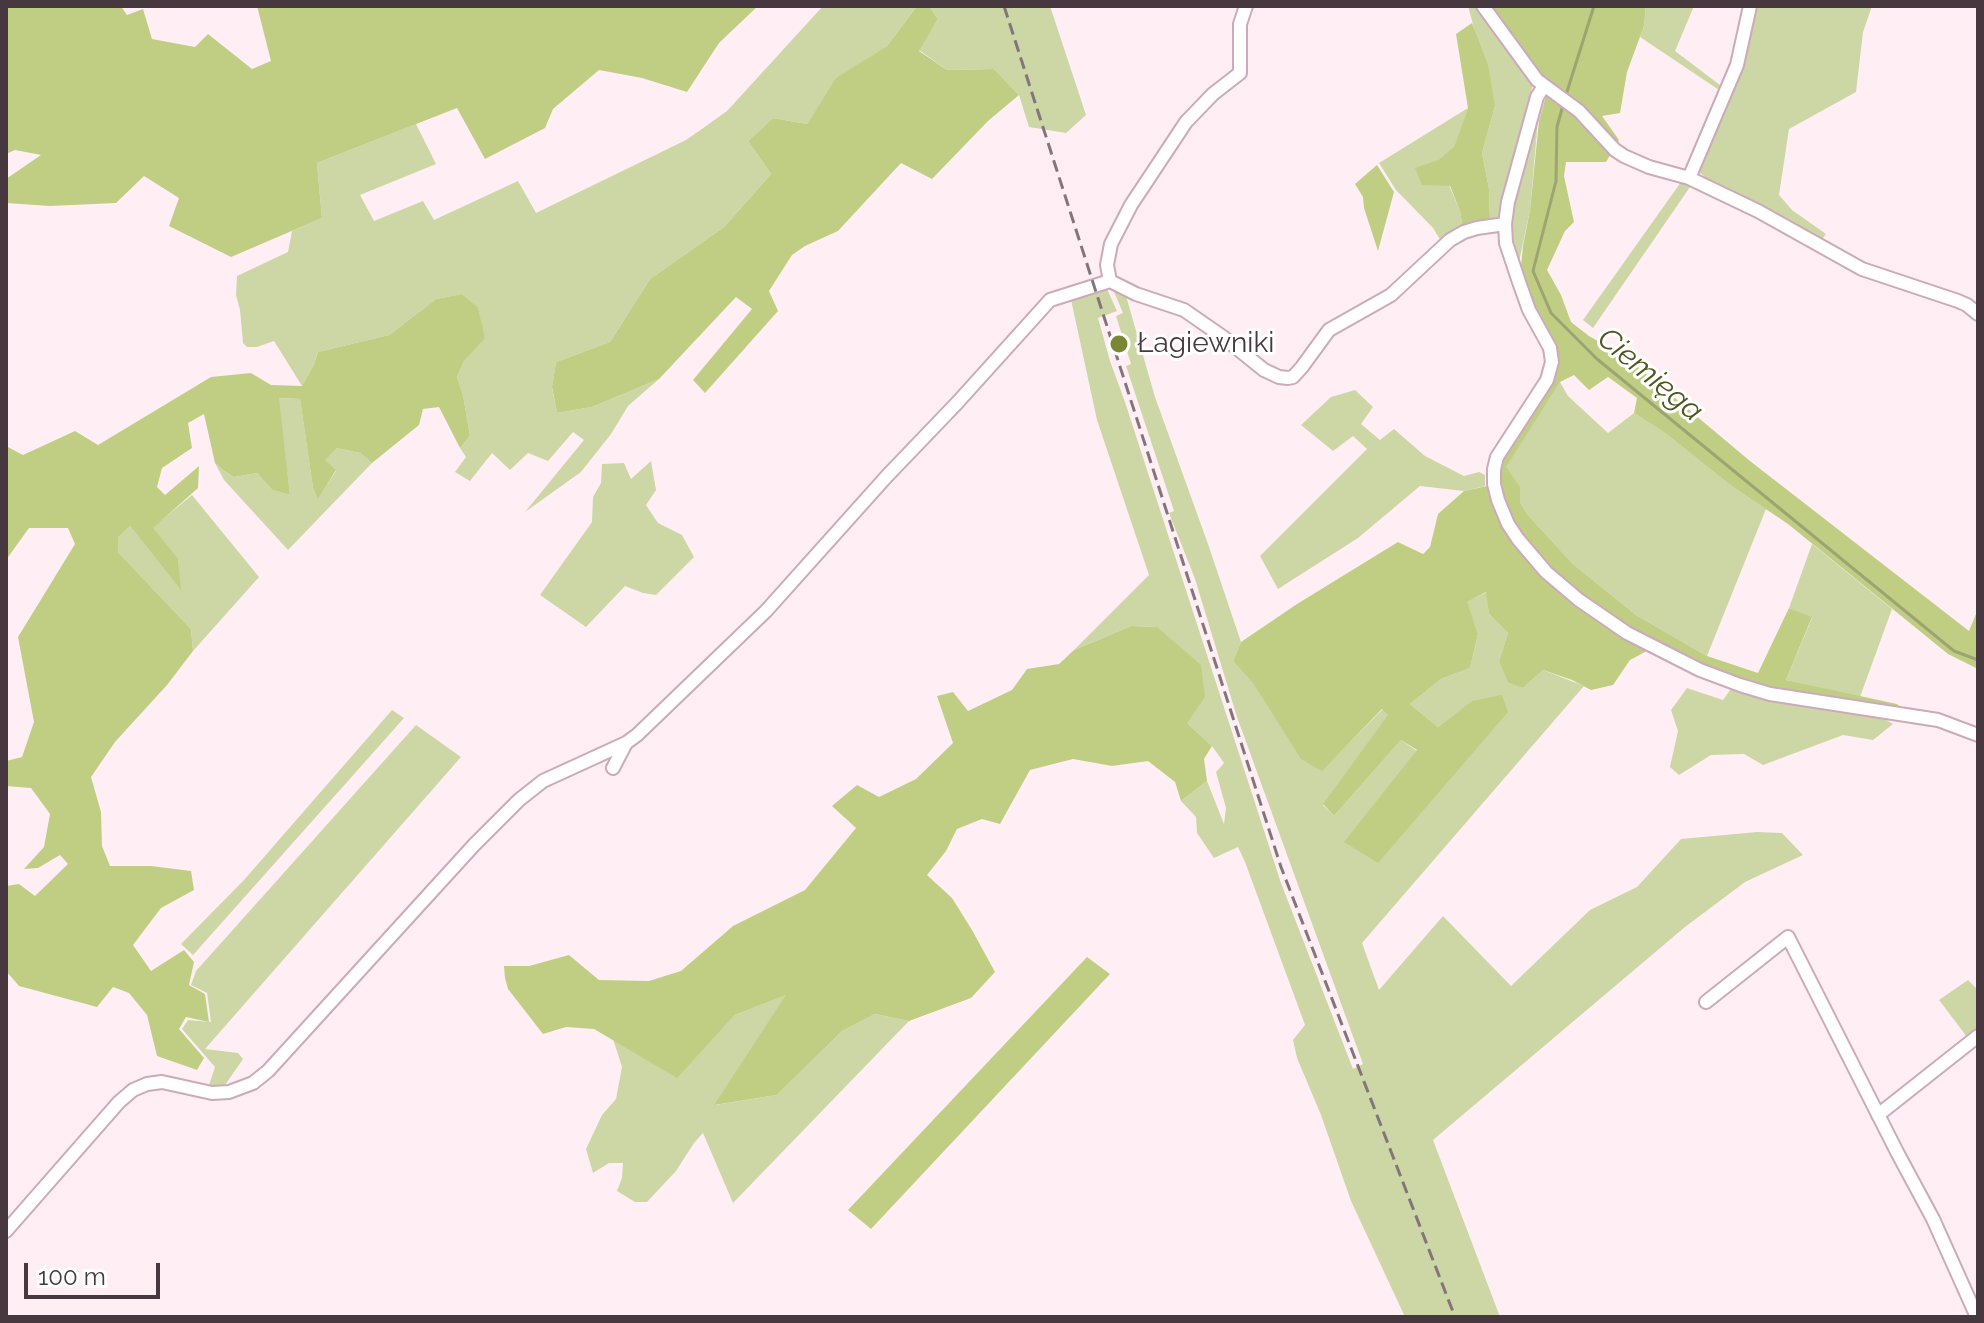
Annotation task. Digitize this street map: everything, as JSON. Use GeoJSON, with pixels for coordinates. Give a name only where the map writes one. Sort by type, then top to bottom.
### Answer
{"type":"FeatureCollection","features":[{"type":"Feature","properties":{"kind":"street"},"geometry":{"type":"LineString","coordinates":[[1110,281],[1107,265],[1111,244],[1131,205],[1194,113],[1240,73],[1239,34],[1246,6]]}},
{"type":"Feature","properties":{"kind":"street"},"geometry":{"type":"LineString","coordinates":[[1483,6],[1544,86],[1579,111],[1624,156],[1649,167],[1689,178],[1758,211],[1862,269],[1958,301],[1978,314]]}},
{"type":"Feature","properties":{"kind":"street"},"geometry":{"type":"LineString","coordinates":[[1689,178],[1737,65],[1750,6]]}},
{"type":"Feature","properties":{"kind":"street"},"geometry":{"type":"LineString","coordinates":[[1544,86],[1537,97],[1508,202],[1505,224],[1506,243],[1526,302],[1551,355],[1547,380],[1497,457],[1494,469],[1494,491],[1501,512],[1518,539],[1579,600],[1627,633],[1719,678],[1786,698],[1938,720],[1978,735]]}},
{"type":"Feature","properties":{"kind":"street"},"geometry":{"type":"LineString","coordinates":[[6,1231],[133,1090],[162,1082],[220,1093],[237,1090],[261,1078],[474,845],[529,791],[537,784],[626,743],[659,715],[776,600],[1050,300],[1110,281],[1136,294],[1184,310],[1264,370],[1288,378],[1302,367],[1329,330],[1398,290],[1450,240],[1477,228],[1505,224]]}},
{"type":"Feature","properties":{"kind":"street"},"geometry":{"type":"LineString","coordinates":[[613,768],[626,743]]}},
{"type":"Feature","properties":{"kind":"street"},"geometry":{"type":"LineString","coordinates":[[1706,1002],[1788,937],[1933,1219],[1977,1317]]}},
{"type":"Feature","properties":{"kind":"street"},"geometry":{"type":"LineString","coordinates":[[1878,1115],[1978,1036]]}},
{"type":"Feature","properties":{"kind":"green space"},"geometry":{"type":"Polygon","coordinates":[[[6,6],[121,6],[127,15],[143,9],[152,39],[195,47],[208,34],[252,69],[271,61],[257,6],[758,6],[719,43],[687,92],[642,78],[599,70],[553,109],[545,128],[485,159],[457,108],[317,163],[322,218],[231,257],[169,226],[179,198],[144,176],[116,203],[50,206],[6,203],[6,179],[41,155],[15,150],[6,154],[6,6]]]}},
{"type":"Feature","properties":{"kind":"green space"},"geometry":{"type":"Polygon","coordinates":[[[823,6],[917,6],[887,46],[836,79],[807,124],[773,118],[748,141],[771,174],[724,227],[650,279],[610,342],[556,362],[552,388],[557,413],[592,407],[659,379],[628,406],[581,472],[525,512],[584,440],[573,432],[548,461],[528,453],[510,470],[492,453],[470,481],[455,472],[466,457],[460,448],[470,436],[457,377],[464,361],[484,337],[478,307],[462,294],[436,299],[389,335],[318,352],[302,386],[274,341],[257,347],[247,347],[243,343],[236,295],[237,276],[288,252],[292,231],[322,218],[317,163],[416,124],[436,164],[360,195],[374,221],[423,201],[434,220],[518,181],[536,213],[686,140],[727,111],[823,6]]]}},
{"type":"Feature","properties":{"kind":"green space"},"geometry":{"type":"Polygon","coordinates":[[[917,6],[929,6],[938,19],[919,51],[947,70],[994,69],[1019,95],[988,121],[932,179],[901,163],[838,231],[792,255],[769,291],[778,311],[705,393],[693,380],[752,309],[736,297],[659,379],[592,407],[557,413],[552,387],[556,362],[610,342],[650,279],[724,227],[771,174],[748,141],[773,118],[807,124],[836,78],[887,46],[917,6]]]}},
{"type":"Feature","properties":{"kind":"green space"},"geometry":{"type":"Polygon","coordinates":[[[929,6],[1050,6],[1086,115],[1066,133],[1029,127],[1019,95],[994,69],[947,70],[919,50],[938,19],[929,6]]]}},
{"type":"Feature","properties":{"kind":"green space"},"geometry":{"type":"Polygon","coordinates":[[[1468,6],[1476,6],[1533,84],[1502,214],[1490,221],[1489,189],[1482,153],[1495,106],[1468,6]]]}},
{"type":"Feature","properties":{"kind":"green space"},"geometry":{"type":"Polygon","coordinates":[[[1493,6],[1646,6],[1644,26],[1627,72],[1620,113],[1602,116],[1619,140],[1606,162],[1566,162],[1564,176],[1574,222],[1565,231],[1547,270],[1571,322],[1626,357],[1750,461],[1969,631],[1978,609],[1978,669],[1948,654],[1788,524],[1634,413],[1637,398],[1608,377],[1589,390],[1574,375],[1560,382],[1506,467],[1520,487],[1520,502],[1527,514],[1573,564],[1636,615],[1707,656],[1758,673],[1789,608],[1812,617],[1786,680],[1897,704],[1903,710],[1794,696],[1736,681],[1658,645],[1630,660],[1613,685],[1591,690],[1543,670],[1523,688],[1508,682],[1499,661],[1508,633],[1489,614],[1486,592],[1467,602],[1478,634],[1470,668],[1441,679],[1410,704],[1438,727],[1472,701],[1502,695],[1508,712],[1378,863],[1344,842],[1417,750],[1401,740],[1334,816],[1323,804],[1388,715],[1382,709],[1322,771],[1301,759],[1253,683],[1233,661],[1241,642],[1398,542],[1423,554],[1430,547],[1438,514],[1464,491],[1496,484],[1496,469],[1506,447],[1559,366],[1555,349],[1532,302],[1521,266],[1539,121],[1549,85],[1490,9],[1493,6]]]}},
{"type":"Feature","properties":{"kind":"green space"},"geometry":{"type":"Polygon","coordinates":[[[1646,6],[1694,6],[1675,51],[1720,85],[1734,52],[1744,6],[1872,6],[1863,32],[1856,92],[1789,129],[1779,195],[1792,210],[1826,234],[1820,242],[1698,171],[1728,96],[1640,37],[1646,6]]]}},
{"type":"Feature","properties":{"kind":"green space"},"geometry":{"type":"Polygon","coordinates":[[[1472,23],[1488,65],[1495,106],[1482,153],[1489,189],[1490,221],[1463,229],[1450,186],[1422,185],[1415,168],[1438,160],[1454,147],[1468,108],[1456,34],[1472,23]]]}},
{"type":"Feature","properties":{"kind":"green space"},"geometry":{"type":"Polygon","coordinates":[[[1540,97],[1530,210],[1519,262],[1509,236],[1513,199],[1540,97]]]}},
{"type":"Feature","properties":{"kind":"green space"},"geometry":{"type":"Polygon","coordinates":[[[1468,108],[1454,148],[1438,160],[1460,211],[1463,229],[1441,241],[1433,228],[1396,190],[1379,163],[1468,108]]]}},
{"type":"Feature","properties":{"kind":"green space"},"geometry":{"type":"Polygon","coordinates":[[[1377,165],[1394,192],[1378,251],[1363,197],[1355,184],[1377,165]]]}},
{"type":"Feature","properties":{"kind":"green space"},"geometry":{"type":"Polygon","coordinates":[[[1681,182],[1690,187],[1593,328],[1583,320],[1681,182]]]}},
{"type":"Feature","properties":{"kind":"green space"},"geometry":{"type":"Polygon","coordinates":[[[1110,281],[1124,289],[1155,397],[1241,642],[1233,661],[1253,682],[1276,718],[1322,770],[1383,709],[1389,715],[1323,805],[1334,816],[1401,740],[1417,751],[1345,842],[1473,701],[1438,727],[1410,704],[1441,679],[1470,668],[1478,634],[1466,602],[1487,592],[1489,614],[1508,633],[1499,661],[1523,688],[1543,670],[1584,686],[1362,943],[1379,990],[1443,916],[1511,986],[1590,910],[1637,887],[1681,839],[1757,832],[1782,833],[1803,855],[1745,882],[1685,927],[1433,1140],[1500,1317],[1405,1317],[1351,1201],[1297,1058],[1293,1040],[1305,1025],[1245,862],[1238,847],[1214,858],[1197,833],[1196,817],[1181,801],[1207,781],[1224,824],[1226,808],[1216,772],[1224,763],[1212,746],[1187,723],[1178,646],[1156,627],[1131,626],[1074,650],[1149,575],[1097,420],[1070,295],[1110,281]],[[1112,287],[1107,289],[1117,311],[1098,318],[1110,361],[1281,883],[1353,1069],[1363,1064],[1237,717],[1195,579],[1169,513],[1174,511],[1126,366],[1131,364],[1116,316],[1123,313],[1112,287]]]}},
{"type":"Feature","properties":{"kind":"green space"},"geometry":{"type":"Polygon","coordinates":[[[462,294],[478,307],[485,338],[464,361],[457,377],[470,436],[460,448],[439,407],[423,409],[419,425],[372,463],[360,453],[337,448],[325,460],[336,470],[318,499],[313,488],[300,399],[279,398],[290,495],[272,490],[257,473],[234,477],[215,463],[204,414],[188,423],[192,448],[162,468],[157,487],[165,495],[199,466],[198,488],[153,528],[178,558],[181,590],[130,526],[118,538],[118,552],[191,629],[193,651],[115,742],[91,777],[101,812],[102,846],[110,866],[151,866],[191,871],[194,890],[161,908],[133,945],[151,971],[184,950],[194,962],[189,985],[205,994],[209,1022],[186,1017],[179,1029],[204,1058],[197,1070],[157,1056],[147,1015],[129,993],[113,987],[97,1007],[19,986],[6,971],[6,886],[19,884],[35,896],[68,864],[60,855],[38,868],[24,869],[44,847],[50,814],[31,788],[6,786],[6,761],[22,757],[34,722],[18,637],[75,544],[68,528],[29,528],[6,560],[6,446],[23,455],[75,431],[98,445],[211,377],[251,373],[271,385],[302,386],[318,352],[389,335],[436,299],[462,294]]]}},
{"type":"Feature","properties":{"kind":"green space"},"geometry":{"type":"Polygon","coordinates":[[[1560,382],[1568,396],[1608,433],[1634,413],[1766,509],[1707,656],[1636,615],[1573,564],[1527,514],[1520,502],[1505,467],[1560,382]]]}},
{"type":"Feature","properties":{"kind":"green space"},"geometry":{"type":"Polygon","coordinates":[[[1355,390],[1373,407],[1361,424],[1380,440],[1394,429],[1425,456],[1464,476],[1479,472],[1485,475],[1485,486],[1464,491],[1420,486],[1358,538],[1278,589],[1260,556],[1367,449],[1353,436],[1333,451],[1301,425],[1331,397],[1355,390]]]}},
{"type":"Feature","properties":{"kind":"green space"},"geometry":{"type":"Polygon","coordinates":[[[278,398],[300,399],[313,488],[318,498],[336,471],[324,460],[337,448],[360,453],[372,463],[288,550],[224,480],[215,463],[234,477],[257,473],[272,490],[290,495],[278,398]]]}},
{"type":"Feature","properties":{"kind":"green space"},"geometry":{"type":"Polygon","coordinates":[[[651,461],[656,490],[646,505],[658,523],[682,535],[694,557],[656,595],[625,586],[586,627],[540,595],[592,522],[593,497],[601,483],[602,464],[624,463],[631,479],[651,461]]]}},
{"type":"Feature","properties":{"kind":"green space"},"geometry":{"type":"Polygon","coordinates":[[[192,495],[259,577],[193,651],[191,629],[118,552],[118,538],[130,526],[180,588],[178,558],[152,528],[192,495]]]}},
{"type":"Feature","properties":{"kind":"green space"},"geometry":{"type":"Polygon","coordinates":[[[1812,544],[1892,609],[1860,697],[1786,680],[1812,618],[1789,608],[1812,544]]]}},
{"type":"Feature","properties":{"kind":"green space"},"geometry":{"type":"Polygon","coordinates":[[[1131,626],[1157,627],[1201,665],[1205,697],[1187,723],[1212,746],[1204,759],[1207,781],[1181,801],[1175,782],[1148,761],[1112,766],[1073,759],[1030,770],[1000,824],[982,819],[957,829],[946,851],[927,875],[952,898],[995,972],[971,998],[909,1021],[875,1014],[842,1031],[777,1095],[714,1105],[786,995],[735,1015],[677,1078],[594,1029],[566,1027],[543,1034],[508,989],[504,966],[529,966],[569,955],[599,980],[649,981],[681,971],[733,926],[805,890],[856,828],[832,806],[857,785],[879,797],[916,779],[953,743],[937,696],[953,692],[968,711],[1012,690],[1027,669],[1059,664],[1074,650],[1131,626]]]}},
{"type":"Feature","properties":{"kind":"green space"},"geometry":{"type":"Polygon","coordinates":[[[1733,686],[1881,717],[1893,724],[1873,740],[1843,735],[1763,765],[1744,754],[1711,755],[1679,775],[1670,767],[1678,731],[1671,710],[1687,688],[1723,700],[1733,686]]]}},
{"type":"Feature","properties":{"kind":"green space"},"geometry":{"type":"Polygon","coordinates":[[[392,710],[404,718],[193,955],[181,944],[244,880],[392,710]]]}},
{"type":"Feature","properties":{"kind":"green space"},"geometry":{"type":"Polygon","coordinates":[[[416,725],[461,757],[205,1049],[238,1053],[243,1059],[221,1091],[208,1088],[215,1067],[182,1029],[188,1020],[211,1022],[207,993],[191,985],[196,971],[416,725]]]}},
{"type":"Feature","properties":{"kind":"green space"},"geometry":{"type":"Polygon","coordinates":[[[1087,957],[1110,974],[871,1229],[848,1210],[1087,957]]]}},
{"type":"Feature","properties":{"kind":"green space"},"geometry":{"type":"Polygon","coordinates":[[[1968,980],[1978,990],[1978,1028],[1967,1037],[1939,1000],[1968,980]]]}},
{"type":"Feature","properties":{"kind":"green space"},"geometry":{"type":"Polygon","coordinates":[[[788,994],[715,1105],[777,1095],[842,1031],[875,1014],[909,1021],[733,1203],[703,1133],[676,1171],[647,1202],[635,1202],[617,1191],[623,1163],[609,1163],[593,1173],[586,1149],[602,1115],[616,1099],[622,1067],[613,1039],[677,1077],[735,1015],[788,994]]]}},
{"type":"Feature","properties":{"kind":"waterway","name":"Ciemięga"},"geometry":{"type":"LineString","coordinates":[[1565,98],[1594,6]]}},
{"type":"Feature","properties":{"kind":"waterway","name":"Ciemięga"},"geometry":{"type":"LineString","coordinates":[[1563,105],[1557,127],[1556,181],[1533,271],[1551,313],[1597,359],[1954,651],[1978,660]]}},
{"type":"Feature","properties":{"kind":"railway"},"geometry":{"type":"LineString","coordinates":[[1004,6],[1281,867],[1455,1317]]}},
{"type":"Feature","properties":{"kind":"place","name":"Łagiewniki"},"geometry":{"type":"Point","coordinates":[1119,344]}}]}
